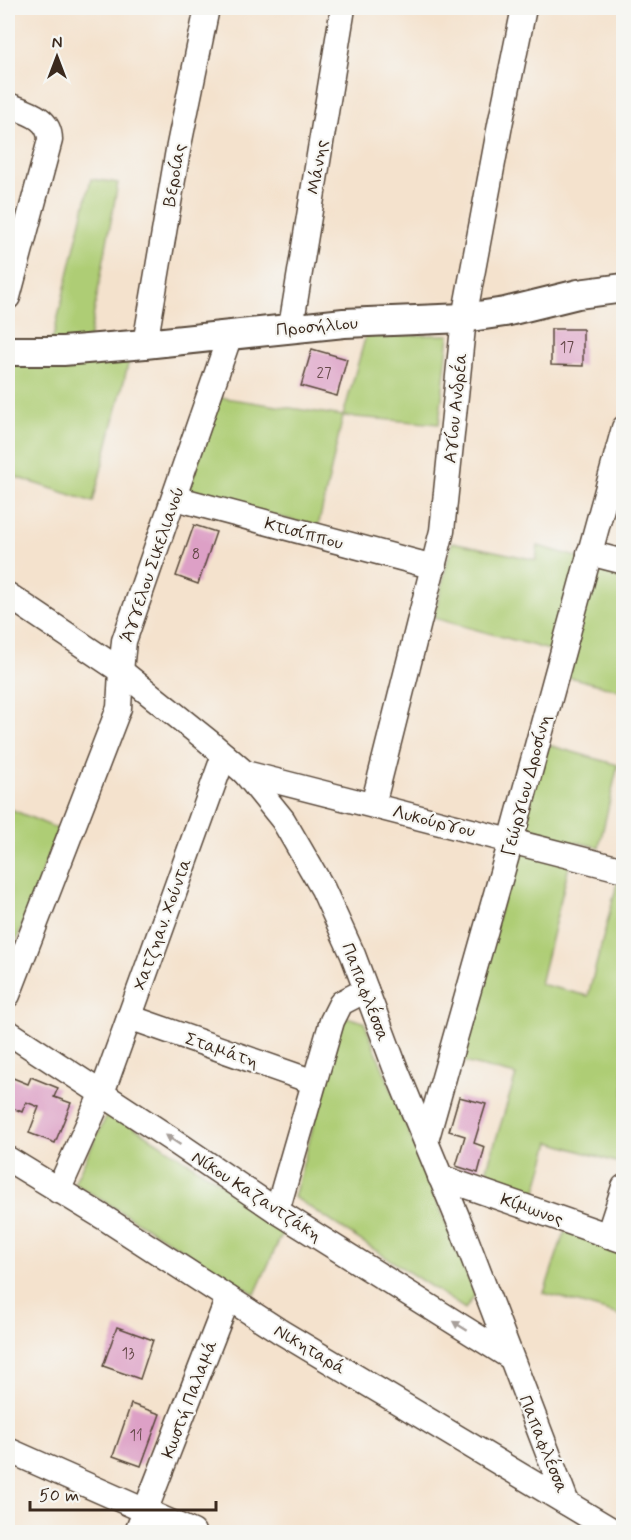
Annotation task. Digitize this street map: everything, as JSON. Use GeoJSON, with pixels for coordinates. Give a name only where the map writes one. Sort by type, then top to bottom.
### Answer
{"type":"FeatureCollection","features":[{"type":"Feature","properties":{"kind":"street","name":"Βεροίας"},"geometry":{"type":"LineString","coordinates":[[145,344],[178,150],[207,8]]}},
{"type":"Feature","properties":{"kind":"street","name":"Μάνης"},"geometry":{"type":"LineString","coordinates":[[291,327],[343,8]]}},
{"type":"Feature","properties":{"kind":"street","name":"Αγίου Ανδρέα"},"geometry":{"type":"LineString","coordinates":[[373,805],[442,531],[464,318],[524,8]]}},
{"type":"Feature","properties":{"kind":"street"},"geometry":{"type":"LineString","coordinates":[[8,105],[42,120],[50,132],[50,140],[8,297]]}},
{"type":"Feature","properties":{"kind":"street","name":"Προσήλιου"},"geometry":{"type":"LineString","coordinates":[[8,351],[63,351],[291,327],[384,320],[464,318],[505,312],[578,294],[624,288]]}},
{"type":"Feature","properties":{"kind":"street","name":"Άγγελου Σικελιανού"},"geometry":{"type":"LineString","coordinates":[[8,995],[119,708],[124,641],[230,334]]}},
{"type":"Feature","properties":{"kind":"street","name":"Γεώργιου Δροσίνη"},"geometry":{"type":"LineString","coordinates":[[426,1141],[624,428]]}},
{"type":"Feature","properties":{"kind":"street","name":"Κτισίππου"},"geometry":{"type":"LineString","coordinates":[[175,498],[434,567]]}},
{"type":"Feature","properties":{"kind":"street"},"geometry":{"type":"LineString","coordinates":[[589,554],[624,562]]}},
{"type":"Feature","properties":{"kind":"street","name":"Παπαφλέσσα"},"geometry":{"type":"LineString","coordinates":[[8,595],[121,671],[245,773],[272,804],[304,853],[348,944],[395,1067],[463,1231],[567,1503]]}},
{"type":"Feature","properties":{"kind":"street","name":"Χατζηαν. Χούντα"},"geometry":{"type":"LineString","coordinates":[[58,1191],[102,1093],[224,755]]}},
{"type":"Feature","properties":{"kind":"street","name":"Λυκούργου"},"geometry":{"type":"LineString","coordinates":[[245,773],[624,870]]}},
{"type":"Feature","properties":{"kind":"street"},"geometry":{"type":"LineString","coordinates":[[277,1211],[332,1021],[341,1003],[366,990]]}},
{"type":"Feature","properties":{"kind":"street","name":"Σταμάτη"},"geometry":{"type":"LineString","coordinates":[[129,1017],[314,1082]]}},
{"type":"Feature","properties":{"kind":"street","name":"Νίκου Καζαντζάκη"},"geometry":{"type":"LineString","coordinates":[[8,1032],[277,1211],[510,1357]]}},
{"type":"Feature","properties":{"kind":"street","name":"Νικηταρά"},"geometry":{"type":"LineString","coordinates":[[8,1159],[281,1332],[616,1533]]}},
{"type":"Feature","properties":{"kind":"street","name":"Κίμωνος"},"geometry":{"type":"LineString","coordinates":[[440,1177],[616,1238]]}},
{"type":"Feature","properties":{"kind":"street"},"geometry":{"type":"LineString","coordinates":[[616,1238],[624,1187]]}},
{"type":"Feature","properties":{"kind":"street","name":"Κωστή Παλαμά"},"geometry":{"type":"LineString","coordinates":[[141,1522],[228,1298]]}},
{"type":"Feature","properties":{"kind":"street"},"geometry":{"type":"LineString","coordinates":[[8,1450],[141,1522],[193,1533]]}},
{"type":"Feature","properties":{"kind":"street"},"geometry":{"type":"LineString","coordinates":[[616,1533],[624,1517]]}},
{"type":"Feature","properties":{"kind":"green space"},"geometry":{"type":"Polygon","coordinates":[[[91,179],[118,183],[86,356],[131,353],[93,502],[13,476],[8,494],[8,360],[53,338],[91,179]]]}},
{"type":"Feature","properties":{"kind":"green space"},"geometry":{"type":"Polygon","coordinates":[[[366,335],[449,335],[439,424],[343,416],[366,335]]]}},
{"type":"Feature","properties":{"kind":"green space"},"geometry":{"type":"Polygon","coordinates":[[[218,397],[343,416],[318,527],[188,493],[218,397]]]}},
{"type":"Feature","properties":{"kind":"green space"},"geometry":{"type":"Polygon","coordinates":[[[452,542],[536,560],[538,546],[623,570],[623,691],[565,676],[571,656],[434,618],[452,542]]]}},
{"type":"Feature","properties":{"kind":"green space"},"geometry":{"type":"Polygon","coordinates":[[[545,744],[618,765],[599,847],[575,842],[540,984],[588,996],[618,880],[623,881],[624,1150],[619,1163],[550,1142],[534,1198],[483,1181],[516,1075],[459,1061],[545,744]]]}},
{"type":"Feature","properties":{"kind":"green space"},"geometry":{"type":"Polygon","coordinates":[[[8,808],[58,829],[8,964],[8,808]]]}},
{"type":"Feature","properties":{"kind":"green space"},"geometry":{"type":"Polygon","coordinates":[[[343,1016],[364,1022],[475,1295],[465,1309],[294,1197],[343,1016]]]}},
{"type":"Feature","properties":{"kind":"green space"},"geometry":{"type":"Polygon","coordinates":[[[109,1111],[286,1225],[255,1294],[74,1183],[109,1111]]]}},
{"type":"Feature","properties":{"kind":"green space"},"geometry":{"type":"Polygon","coordinates":[[[623,1224],[623,1316],[544,1293],[564,1233],[623,1224]]]}},
{"type":"Feature","properties":{"kind":"building"},"geometry":{"type":"Polygon","coordinates":[[[551,329],[583,329],[583,366],[551,365],[551,329]]]}},
{"type":"Feature","properties":{"kind":"building"},"geometry":{"type":"Polygon","coordinates":[[[312,349],[347,359],[337,396],[301,386],[312,349]]]}},
{"type":"Feature","properties":{"kind":"building"},"geometry":{"type":"Polygon","coordinates":[[[194,525],[216,532],[198,584],[176,576],[194,525]]]}},
{"type":"Feature","properties":{"kind":"building"},"geometry":{"type":"Polygon","coordinates":[[[8,1076],[28,1084],[31,1077],[58,1088],[54,1097],[71,1103],[55,1143],[29,1133],[39,1107],[26,1102],[22,1112],[8,1106],[8,1076]]]}},
{"type":"Feature","properties":{"kind":"building"},"geometry":{"type":"Polygon","coordinates":[[[459,1097],[486,1104],[474,1143],[485,1147],[478,1173],[456,1166],[465,1136],[449,1131],[459,1097]]]}},
{"type":"Feature","properties":{"kind":"building"},"geometry":{"type":"Polygon","coordinates":[[[117,1327],[153,1340],[140,1379],[103,1366],[117,1327]]]}},
{"type":"Feature","properties":{"kind":"building"},"geometry":{"type":"Polygon","coordinates":[[[131,1404],[160,1414],[141,1466],[113,1456],[131,1404]]]}}]}
